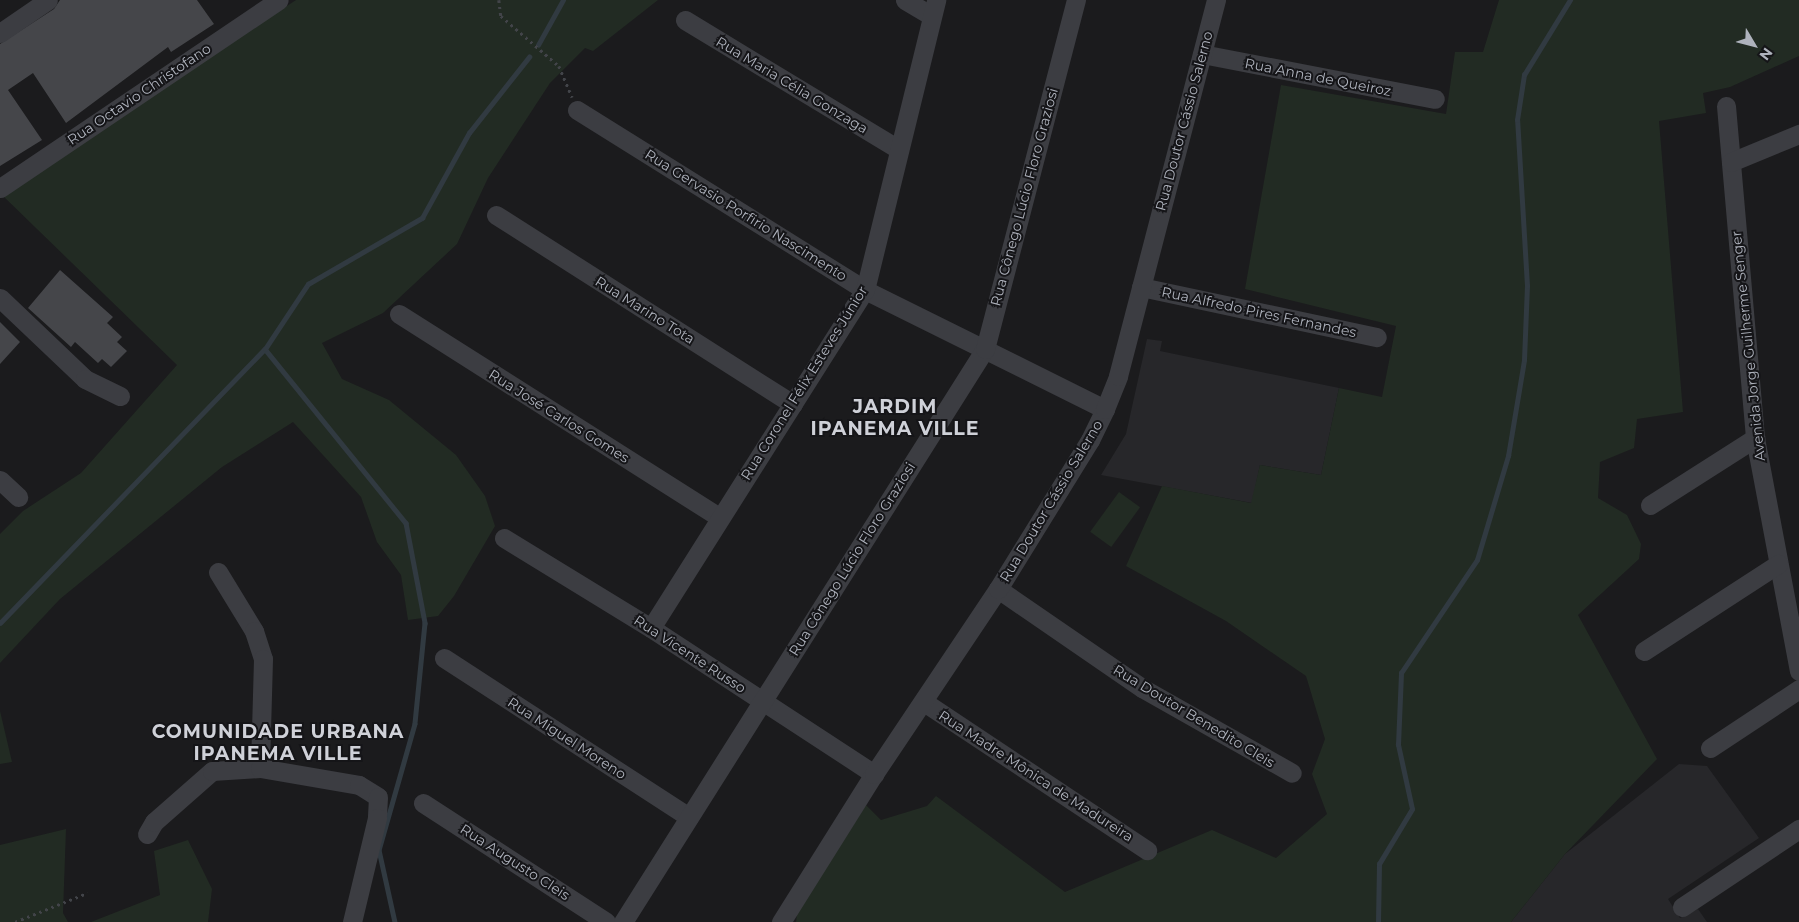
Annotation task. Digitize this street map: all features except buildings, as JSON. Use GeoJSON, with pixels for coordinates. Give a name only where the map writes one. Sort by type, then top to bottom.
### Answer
{"type":"FeatureCollection","features":[{"type":"Feature","properties":{"kind":"street"},"geometry":{"type":"LineString","coordinates":[[0,33],[48,0]]}},
{"type":"Feature","properties":{"kind":"street","name":"Rua Octavio Christofano"},"geometry":{"type":"LineString","coordinates":[[0,188],[279,0]]}},
{"type":"Feature","properties":{"kind":"street"},"geometry":{"type":"LineString","coordinates":[[905,0],[934,8]]}},
{"type":"Feature","properties":{"kind":"street","name":"Rua Cônego Lúcio Floro Graziosi"},"geometry":{"type":"LineString","coordinates":[[623,922],[985,349],[1076,0]]}},
{"type":"Feature","properties":{"kind":"street","name":"Rua Doutor Cássio Salerno"},"geometry":{"type":"LineString","coordinates":[[781,922],[874,774],[998,589],[1090,440],[1105,409],[1118,376],[1216,0]]}},
{"type":"Feature","properties":{"kind":"street","name":"Rua Coronel Félix Esteves Júnior"},"geometry":{"type":"LineString","coordinates":[[651,628],[719,517],[865,290],[934,8]]}},
{"type":"Feature","properties":{"kind":"street","name":"Rua Maria Célia Gonzaga"},"geometry":{"type":"LineString","coordinates":[[685,20],[898,150]]}},
{"type":"Feature","properties":{"kind":"street","name":"Rua Anna de Queiroz"},"geometry":{"type":"LineString","coordinates":[[1202,54],[1435,99]]}},
{"type":"Feature","properties":{"kind":"street","name":"Avenida Jorge Guilherme Senger"},"geometry":{"type":"LineString","coordinates":[[1726,106],[1755,438],[1799,672]]}},
{"type":"Feature","properties":{"kind":"street","name":"Rua Gervasio Porfirio Nascimento"},"geometry":{"type":"LineString","coordinates":[[577,110],[865,290],[1105,409]]}},
{"type":"Feature","properties":{"kind":"street"},"geometry":{"type":"LineString","coordinates":[[1731,162],[1799,134]]}},
{"type":"Feature","properties":{"kind":"street","name":"Rua Marino Tota"},"geometry":{"type":"LineString","coordinates":[[496,215],[793,404]]}},
{"type":"Feature","properties":{"kind":"street","name":"Rua Alfredo Pires Fernandes"},"geometry":{"type":"LineString","coordinates":[[1141,286],[1377,337]]}},
{"type":"Feature","properties":{"kind":"street"},"geometry":{"type":"LineString","coordinates":[[0,298],[85,379],[120,396]]}},
{"type":"Feature","properties":{"kind":"street","name":"Rua José Carlos Gomes"},"geometry":{"type":"LineString","coordinates":[[399,314],[719,517]]}},
{"type":"Feature","properties":{"kind":"street"},"geometry":{"type":"LineString","coordinates":[[1650,505],[1755,438]]}},
{"type":"Feature","properties":{"kind":"street"},"geometry":{"type":"LineString","coordinates":[[0,480],[18,497]]}},
{"type":"Feature","properties":{"kind":"street","name":"Rua Vicente Russo"},"geometry":{"type":"LineString","coordinates":[[504,538],[651,628],[874,774]]}},
{"type":"Feature","properties":{"kind":"street"},"geometry":{"type":"LineString","coordinates":[[1644,651],[1778,564]]}},
{"type":"Feature","properties":{"kind":"street"},"geometry":{"type":"LineString","coordinates":[[218,572],[254,630],[263,658],[260,768]]}},
{"type":"Feature","properties":{"kind":"street","name":"Rua Doutor Benedito Cleis"},"geometry":{"type":"LineString","coordinates":[[998,589],[1142,688],[1292,773]]}},
{"type":"Feature","properties":{"kind":"street","name":"Rua Miguel Moreno"},"geometry":{"type":"LineString","coordinates":[[444,658],[689,817]]}},
{"type":"Feature","properties":{"kind":"street"},"geometry":{"type":"LineString","coordinates":[[1710,748],[1799,689]]}},
{"type":"Feature","properties":{"kind":"street","name":"Rua Madre Mônica de Madureira"},"geometry":{"type":"LineString","coordinates":[[924,702],[1147,850]]}},
{"type":"Feature","properties":{"kind":"street"},"geometry":{"type":"LineString","coordinates":[[147,834],[154,822],[212,771],[260,768],[359,785],[378,797],[377,818],[352,922]]}},
{"type":"Feature","properties":{"kind":"street","name":"Rua Augusto Cleis"},"geometry":{"type":"LineString","coordinates":[[423,803],[606,922]]}},
{"type":"Feature","properties":{"kind":"street"},"geometry":{"type":"LineString","coordinates":[[1682,907],[1799,829]]}},
{"type":"Feature","properties":{"kind":"path"},"geometry":{"type":"LineString","coordinates":[[499,0],[501,16],[559,66],[577,110]]}},
{"type":"Feature","properties":{"kind":"path"},"geometry":{"type":"LineString","coordinates":[[15,922],[87,893]]}},
{"type":"Feature","properties":{"kind":"shaded area"},"geometry":{"type":"Polygon","coordinates":[[[296,0],[658,0],[593,51],[585,48],[550,83],[488,178],[457,244],[383,313],[322,343],[342,379],[389,400],[456,455],[485,496],[495,526],[454,596],[438,616],[408,620],[401,575],[377,542],[361,497],[293,422],[222,467],[60,599],[0,663],[0,534],[23,511],[81,473],[177,365],[2,195],[296,0]]]}},
{"type":"Feature","properties":{"kind":"shaded area"},"geometry":{"type":"Polygon","coordinates":[[[1499,0],[1799,0],[1799,56],[1730,87],[1703,93],[1706,113],[1659,121],[1683,412],[1637,419],[1634,448],[1600,462],[1598,498],[1627,515],[1641,544],[1639,559],[1578,615],[1657,759],[1565,854],[1511,922],[796,922],[797,913],[866,805],[881,820],[927,806],[936,796],[1065,892],[1212,830],[1276,858],[1327,814],[1312,774],[1325,739],[1306,676],[1226,621],[1126,566],[1162,486],[1251,503],[1260,465],[1321,475],[1339,388],[1382,397],[1396,326],[1245,289],[1281,85],[1446,114],[1455,52],[1483,52],[1499,0]]]}},
{"type":"Feature","properties":{"kind":"shaded area"},"geometry":{"type":"Polygon","coordinates":[[[1147,339],[1162,341],[1160,351],[1339,388],[1321,475],[1260,465],[1252,503],[1101,475],[1126,434],[1147,339]]]}},
{"type":"Feature","properties":{"kind":"shaded area"},"geometry":{"type":"Polygon","coordinates":[[[1119,492],[1140,507],[1111,547],[1090,532],[1119,492]]]}},
{"type":"Feature","properties":{"kind":"shaded area"},"geometry":{"type":"Polygon","coordinates":[[[0,711],[12,762],[0,764],[0,711]]]}},
{"type":"Feature","properties":{"kind":"shaded area"},"geometry":{"type":"Polygon","coordinates":[[[1679,764],[1707,766],[1759,838],[1668,899],[1680,918],[1698,909],[1707,922],[1511,922],[1565,854],[1679,764]]]}},
{"type":"Feature","properties":{"kind":"shaded area"},"geometry":{"type":"Polygon","coordinates":[[[66,829],[63,913],[68,922],[0,922],[0,845],[66,829]]]}},
{"type":"Feature","properties":{"kind":"shaded area"},"geometry":{"type":"Polygon","coordinates":[[[188,840],[212,889],[208,922],[91,922],[160,895],[154,851],[188,840]]]}},
{"type":"Feature","properties":{"kind":"waterway"},"geometry":{"type":"LineString","coordinates":[[538,45],[563,0]]}},
{"type":"Feature","properties":{"kind":"waterway"},"geometry":{"type":"LineString","coordinates":[[1378,922],[1379,864],[1412,809],[1398,745],[1401,673],[1477,560],[1508,456],[1524,360],[1527,286],[1517,120],[1524,75],[1570,0]]}},
{"type":"Feature","properties":{"kind":"waterway"},"geometry":{"type":"LineString","coordinates":[[0,623],[265,349],[308,284],[422,218],[469,133],[529,57]]}},
{"type":"Feature","properties":{"kind":"waterway"},"geometry":{"type":"LineString","coordinates":[[265,349],[406,523],[425,623],[415,724],[379,850],[395,922]]}},
{"type":"Feature","properties":{"kind":"district","name":"JARDIM IPANEMA VILLE"},"geometry":{"type":"Point","coordinates":[895,418]}},
{"type":"Feature","properties":{"kind":"district","name":"COMUNIDADE URBANA IPANEMA VILLE"},"geometry":{"type":"Point","coordinates":[278,743]}}]}
